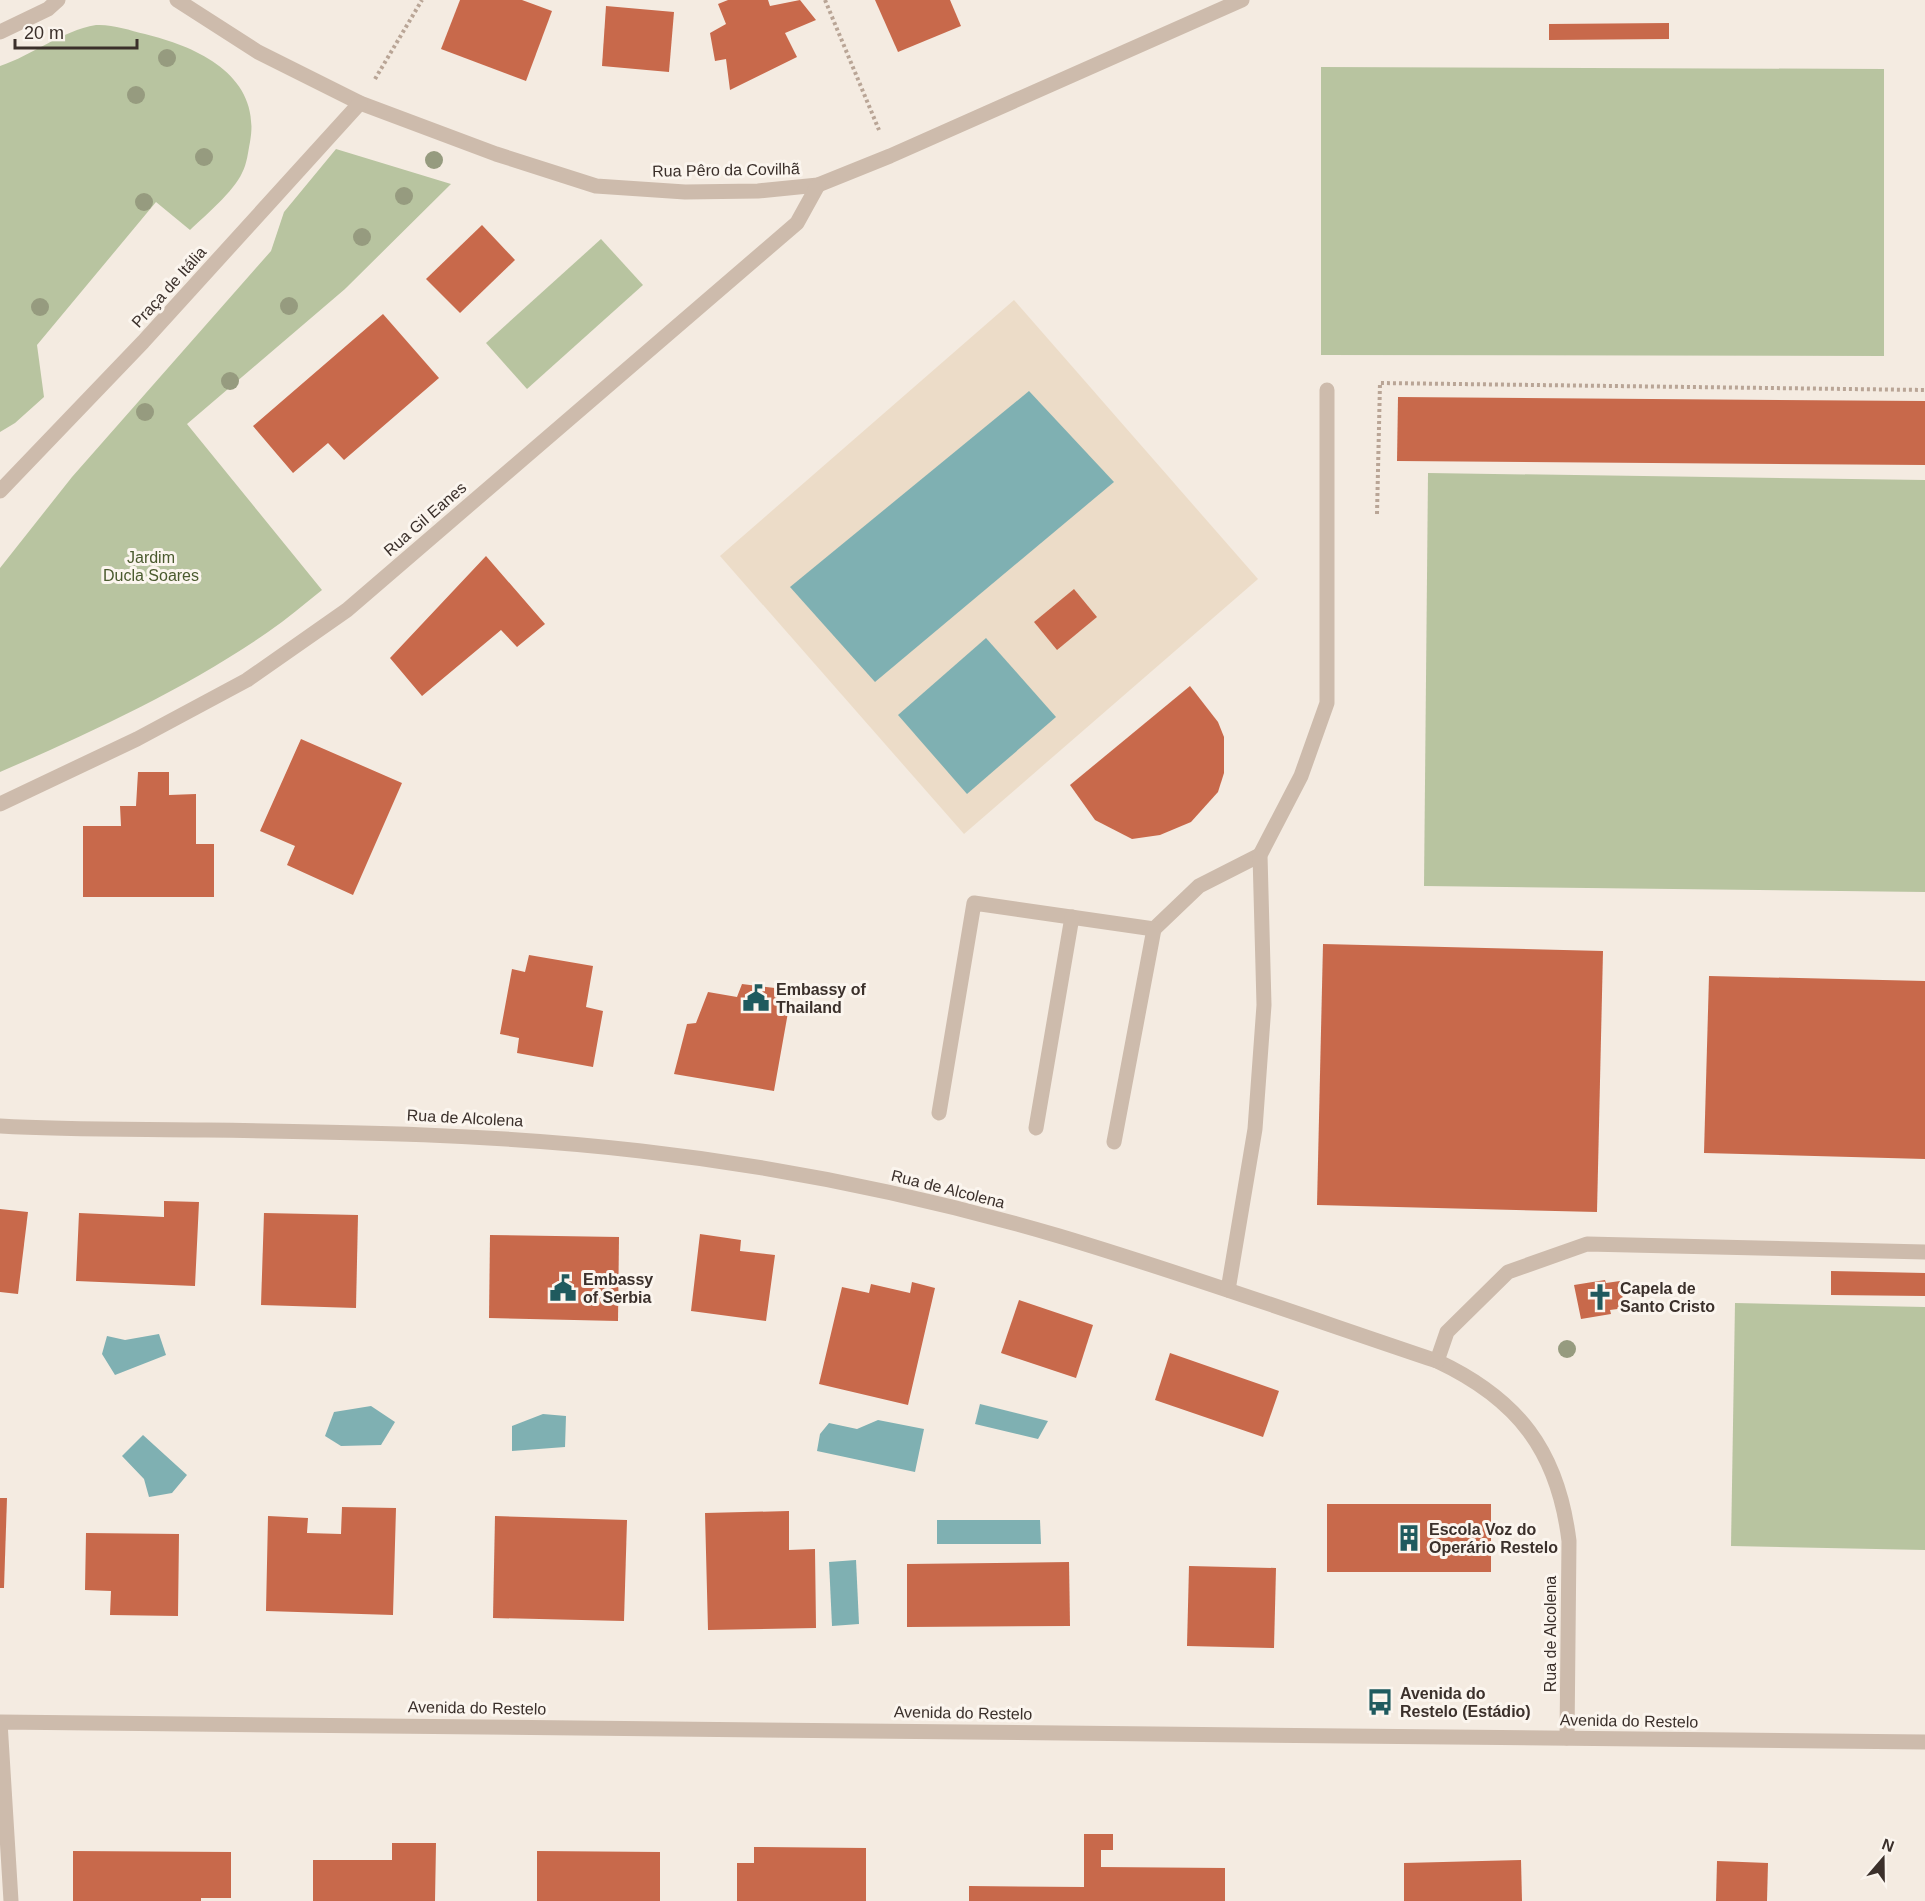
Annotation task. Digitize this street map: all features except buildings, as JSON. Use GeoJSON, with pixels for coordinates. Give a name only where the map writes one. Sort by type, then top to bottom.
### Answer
{"type":"FeatureCollection","features":[{"type":"Feature","properties":{"kind":"street"},"geometry":{"type":"LineString","coordinates":[[0,32],[48,9],[58,0]]}},
{"type":"Feature","properties":{"kind":"street","name":"Rua Pêro da Covilhã"},"geometry":{"type":"LineString","coordinates":[[177,0],[258,52],[360,103],[496,154],[596,186],[685,192],[758,191],[818,185],[890,156],[1242,0]]}},
{"type":"Feature","properties":{"kind":"street","name":"Praça de Itália"},"geometry":{"type":"LineString","coordinates":[[0,491],[143,342],[360,103]]}},
{"type":"Feature","properties":{"kind":"street","name":"Rua Gil Eanes"},"geometry":{"type":"LineString","coordinates":[[0,804],[137,739],[247,680],[347,610],[797,224],[818,185]]}},
{"type":"Feature","properties":{"kind":"street"},"geometry":{"type":"LineString","coordinates":[[1228,1290],[1255,1129],[1264,1005],[1260,855],[1301,776],[1327,703],[1327,390]]}},
{"type":"Feature","properties":{"kind":"street"},"geometry":{"type":"LineString","coordinates":[[1114,1142],[1154,929],[1199,886],[1260,855]]}},
{"type":"Feature","properties":{"kind":"street"},"geometry":{"type":"LineString","coordinates":[[939,1113],[974,903],[1154,929]]}},
{"type":"Feature","properties":{"kind":"street"},"geometry":{"type":"LineString","coordinates":[[1036,1128],[1072,918]]}},
{"type":"Feature","properties":{"kind":"street","name":"Rua de Alcolena"},"geometry":{"type":"LineString","coordinates":[[0,1126],[435,1134],[539,1140],[644,1151],[748,1166],[954,1208],[1056,1235],[1437,1361],[1464,1373],[1510,1409],[1530,1431],[1557,1483],[1565,1511],[1569,1541],[1567,1738]]}},
{"type":"Feature","properties":{"kind":"street"},"geometry":{"type":"LineString","coordinates":[[1437,1361],[1447,1332],[1508,1272],[1587,1244],[1925,1252]]}},
{"type":"Feature","properties":{"kind":"street"},"geometry":{"type":"LineString","coordinates":[[0,1722],[11,1901]]}},
{"type":"Feature","properties":{"kind":"street","name":"Avenida do Restelo"},"geometry":{"type":"LineString","coordinates":[[0,1722],[1925,1742]]}},
{"type":"Feature","properties":{"kind":"path"},"geometry":{"type":"LineString","coordinates":[[360,103],[422,0]]}},
{"type":"Feature","properties":{"kind":"path"},"geometry":{"type":"LineString","coordinates":[[825,0],[890,156]]}},
{"type":"Feature","properties":{"kind":"path"},"geometry":{"type":"LineString","coordinates":[[1377,514],[1380,383],[1925,390]]}},
{"type":"Feature","properties":{"kind":"green space"},"geometry":{"type":"Polygon","coordinates":[[[96,25],[108,25],[165,40],[205,56],[222,68],[236,82],[246,99],[251,119],[246,162],[233,188],[190,230],[156,202],[37,345],[44,397],[15,423],[0,432],[0,66],[71,32],[96,25]]]}},
{"type":"Feature","properties":{"kind":"green space"},"geometry":{"type":"Polygon","coordinates":[[[1321,67],[1884,69],[1884,356],[1321,355],[1321,67]]]}},
{"type":"Feature","properties":{"kind":"green space","name":"Jardim Ducla Soares"},"geometry":{"type":"Polygon","coordinates":[[[336,149],[451,184],[345,289],[187,424],[322,590],[268,632],[205,672],[103,725],[0,772],[0,568],[72,477],[271,251],[284,212],[336,149]]]}},
{"type":"Feature","properties":{"kind":"green space"},"geometry":{"type":"Polygon","coordinates":[[[601,239],[643,285],[527,389],[486,343],[601,239]]]}},
{"type":"Feature","properties":{"kind":"green space"},"geometry":{"type":"Polygon","coordinates":[[[1428,473],[1925,480],[1925,892],[1424,886],[1428,473]]]}},
{"type":"Feature","properties":{"kind":"green space"},"geometry":{"type":"Polygon","coordinates":[[[1735,1303],[1925,1307],[1925,1550],[1731,1546],[1735,1303]]]}},
{"type":"Feature","properties":{"kind":"shaded area"},"geometry":{"type":"Polygon","coordinates":[[[1014,300],[1258,579],[964,834],[720,556],[1014,300]]]}},
{"type":"Feature","properties":{"kind":"water"},"geometry":{"type":"Polygon","coordinates":[[[1029,391],[1114,482],[875,682],[790,587],[1029,391]]]}},
{"type":"Feature","properties":{"kind":"water"},"geometry":{"type":"Polygon","coordinates":[[[986,638],[1056,717],[967,794],[898,715],[986,638]]]}},
{"type":"Feature","properties":{"kind":"water"},"geometry":{"type":"Polygon","coordinates":[[[159,1334],[166,1355],[115,1375],[102,1354],[107,1336],[125,1340],[159,1334]]]}},
{"type":"Feature","properties":{"kind":"water"},"geometry":{"type":"Polygon","coordinates":[[[980,1404],[1048,1421],[1038,1439],[975,1424],[980,1404]]]}},
{"type":"Feature","properties":{"kind":"water"},"geometry":{"type":"Polygon","coordinates":[[[371,1406],[395,1422],[381,1445],[341,1446],[325,1436],[334,1412],[371,1406]]]}},
{"type":"Feature","properties":{"kind":"water"},"geometry":{"type":"Polygon","coordinates":[[[543,1414],[566,1416],[565,1447],[512,1451],[512,1426],[543,1414]]]}},
{"type":"Feature","properties":{"kind":"water"},"geometry":{"type":"Polygon","coordinates":[[[878,1420],[924,1429],[915,1472],[817,1451],[820,1434],[829,1423],[857,1429],[878,1420]]]}},
{"type":"Feature","properties":{"kind":"water"},"geometry":{"type":"Polygon","coordinates":[[[143,1435],[187,1475],[172,1493],[149,1497],[144,1479],[122,1456],[143,1435]]]}},
{"type":"Feature","properties":{"kind":"water"},"geometry":{"type":"Polygon","coordinates":[[[937,1520],[1040,1520],[1041,1544],[937,1544],[937,1520]]]}},
{"type":"Feature","properties":{"kind":"water"},"geometry":{"type":"Polygon","coordinates":[[[856,1560],[859,1624],[832,1626],[829,1562],[856,1560]]]}},
{"type":"Feature","properties":{"kind":"place","name":"Embassy of Thailand"},"geometry":{"type":"Point","coordinates":[756,998]}},
{"type":"Feature","properties":{"kind":"place","name":"Embassy of Serbia"},"geometry":{"type":"Point","coordinates":[563,1288]}},
{"type":"Feature","properties":{"kind":"place","name":"Capela de Santo Cristo"},"geometry":{"type":"Point","coordinates":[1600,1297]}},
{"type":"Feature","properties":{"kind":"place","name":"Escola Voz do Operário Restelo"},"geometry":{"type":"Point","coordinates":[1409,1538]}},
{"type":"Feature","properties":{"kind":"place","name":"Avenida do Restelo (Estádio)"},"geometry":{"type":"Point","coordinates":[1380,1702]}}]}
